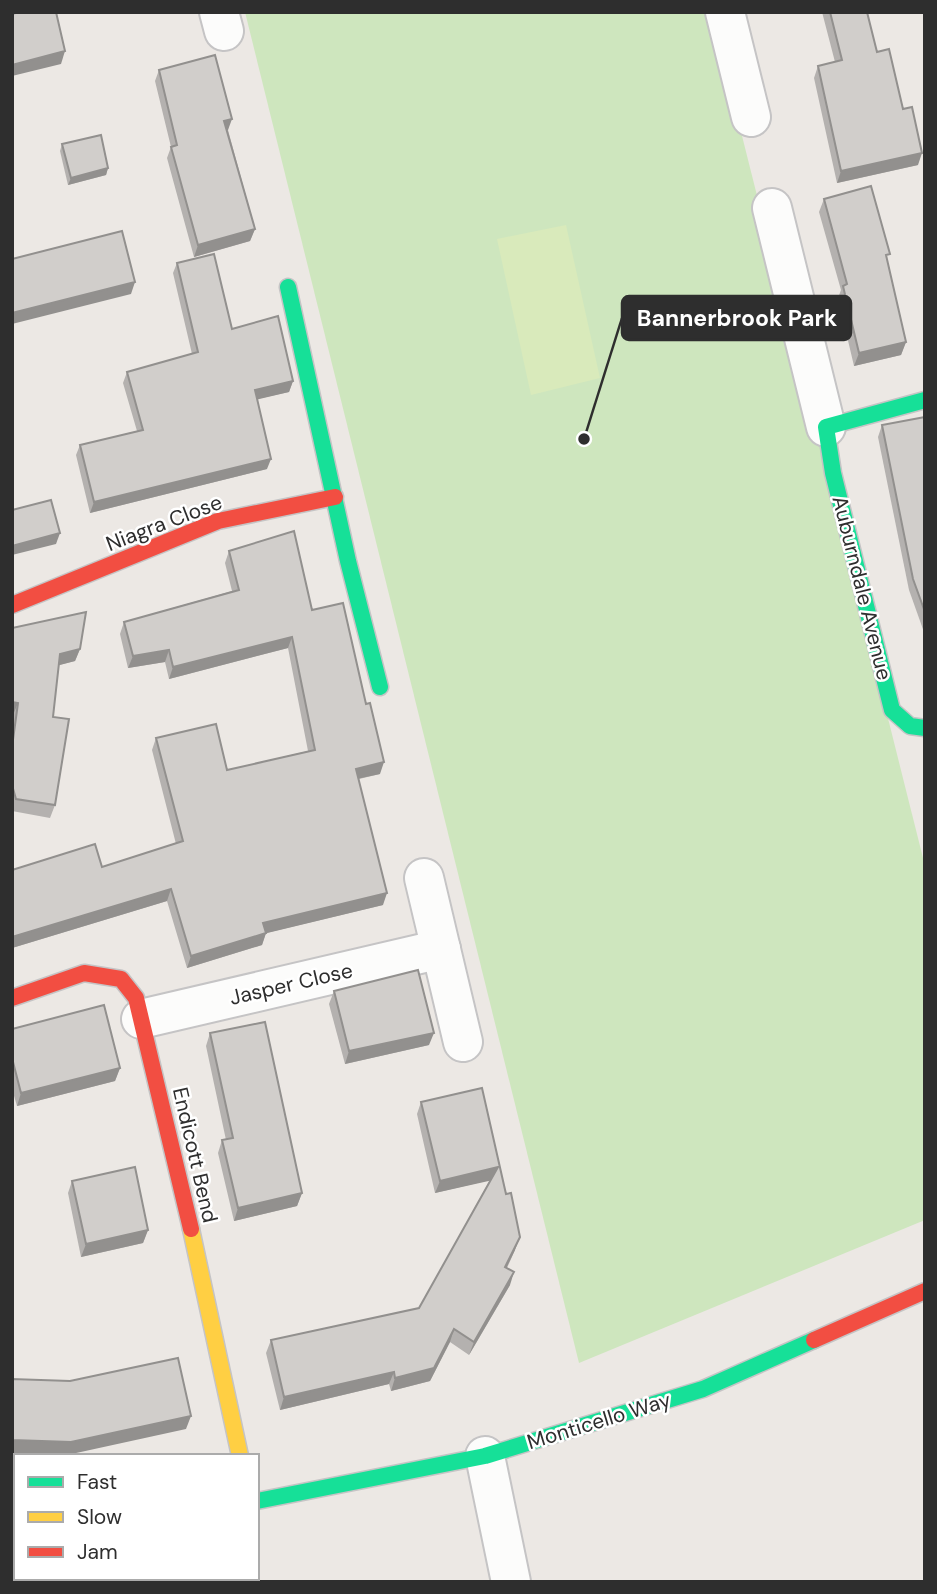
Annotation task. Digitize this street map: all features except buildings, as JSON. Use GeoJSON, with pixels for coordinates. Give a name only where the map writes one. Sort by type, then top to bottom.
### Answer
{"type":"FeatureCollection","features":[{"type":"Feature","properties":{"kind":"street"},"geometry":{"type":"LineString","coordinates":[[725,12],[751,117]]}},
{"type":"Feature","properties":{"kind":"street","name":"Auburndale Avenue"},"geometry":{"type":"LineString","coordinates":[[772,208],[826,427],[833,473],[892,710],[910,726],[925,727]]}},
{"type":"Feature","properties":{"kind":"street"},"geometry":{"type":"LineString","coordinates":[[288,287],[380,687]]}},
{"type":"Feature","properties":{"kind":"street"},"geometry":{"type":"LineString","coordinates":[[826,427],[925,400]]}},
{"type":"Feature","properties":{"kind":"street","name":"Niagra Close"},"geometry":{"type":"LineString","coordinates":[[12,605],[218,521],[335,497]]}},
{"type":"Feature","properties":{"kind":"street"},"geometry":{"type":"LineString","coordinates":[[424,878],[463,1042]]}},
{"type":"Feature","properties":{"kind":"street","name":"Jasper Close"},"geometry":{"type":"LineString","coordinates":[[141,1019],[440,949]]}},
{"type":"Feature","properties":{"kind":"street","name":"Endicott Bend"},"geometry":{"type":"LineString","coordinates":[[12,998],[84,972],[121,979],[136,999],[240,1454]]}},
{"type":"Feature","properties":{"kind":"street","name":"Monticello Way"},"geometry":{"type":"LineString","coordinates":[[259,1501],[485,1456],[704,1389],[925,1291]]}},
{"type":"Feature","properties":{"kind":"street"},"geometry":{"type":"LineString","coordinates":[[485,1456],[511,1582]]}},
{"type":"Feature","properties":{"kind":"green space"},"geometry":{"type":"Polygon","coordinates":[[[245,12],[711,12],[925,866],[925,1220],[579,1363],[245,12]]]}},
{"type":"Feature","properties":{"kind":"green space"},"geometry":{"type":"Polygon","coordinates":[[[566,225],[600,378],[531,395],[497,239],[566,225]]]}},
{"type":"Feature","properties":{"kind":"traffic: fast"},"geometry":{"type":"LineString","coordinates":[[288,287],[348,561],[380,687]]}},
{"type":"Feature","properties":{"kind":"traffic: fast"},"geometry":{"type":"LineString","coordinates":[[925,400],[826,427],[833,473],[892,710],[910,726],[925,728]]}},
{"type":"Feature","properties":{"kind":"traffic: fast"},"geometry":{"type":"LineString","coordinates":[[259,1501],[485,1456],[703,1389],[814,1340]]}},
{"type":"Feature","properties":{"kind":"traffic: slow"},"geometry":{"type":"LineString","coordinates":[[191,1229],[240,1454]]}},
{"type":"Feature","properties":{"kind":"traffic: jam"},"geometry":{"type":"LineString","coordinates":[[12,605],[218,521],[335,497]]}},
{"type":"Feature","properties":{"kind":"traffic: jam"},"geometry":{"type":"LineString","coordinates":[[12,998],[84,973],[121,979],[136,998],[191,1229]]}},
{"type":"Feature","properties":{"kind":"traffic: jam"},"geometry":{"type":"LineString","coordinates":[[814,1340],[925,1291]]}},
{"type":"Feature","properties":{"kind":"place","name":"Bannerbrook Park"},"geometry":{"type":"Point","coordinates":[584,439]}}]}
